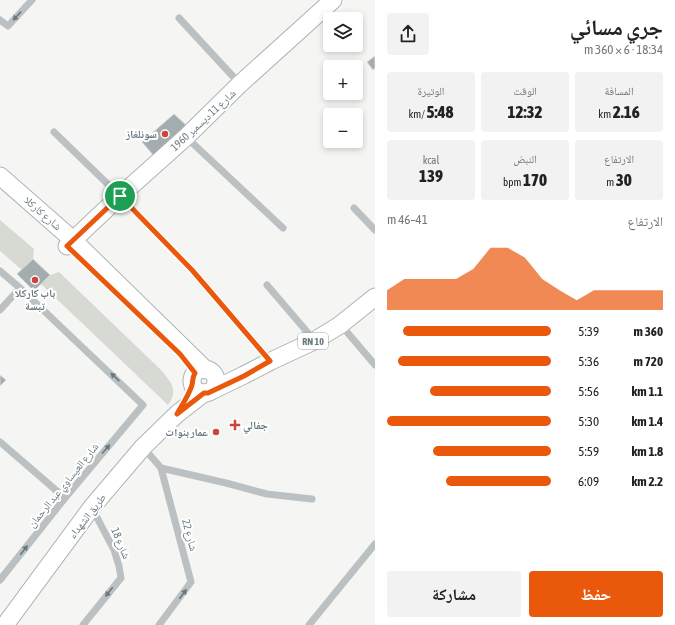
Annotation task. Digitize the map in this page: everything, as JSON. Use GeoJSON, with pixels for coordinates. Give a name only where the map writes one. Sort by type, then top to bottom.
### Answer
{"type":"FeatureCollection","features":[{"type":"Feature","properties":{"kind":"main road","name":"شارع 11 ديسمبر 1960"},"geometry":{"type":"LineString","coordinates":[[70,243],[186,137],[240,84],[328,2]]}},
{"type":"Feature","properties":{"kind":"main road","name":"شارع كاركلا"},"geometry":{"type":"LineString","coordinates":[[0,176],[70,243],[180,354],[203,380]]}},
{"type":"Feature","properties":{"kind":"main road","name":"شارع كاركلا"},"geometry":{"type":"LineString","coordinates":[[0,188],[70,243]]}},
{"type":"Feature","properties":{"kind":"main road","name":"RN 10"},"geometry":{"type":"LineString","coordinates":[[203,380],[216,373],[230,376],[244,376],[270,361],[314,341],[340,325],[375,297]]}},
{"type":"Feature","properties":{"kind":"main road","name":"طريق الشهداء"},"geometry":{"type":"LineString","coordinates":[[5,625],[92,508],[143,447],[177,414],[185,400],[203,380]]}},
{"type":"Feature","properties":{"kind":"street"},"geometry":{"type":"LineString","coordinates":[[0,20],[8,26],[32,0]]}},
{"type":"Feature","properties":{"kind":"street"},"geometry":{"type":"LineString","coordinates":[[179,18],[240,84]]}},
{"type":"Feature","properties":{"kind":"street"},"geometry":{"type":"LineString","coordinates":[[54,132],[120,196],[192,270],[270,361]]}},
{"type":"Feature","properties":{"kind":"street"},"geometry":{"type":"LineString","coordinates":[[186,137],[283,228]]}},
{"type":"Feature","properties":{"kind":"street"},"geometry":{"type":"LineString","coordinates":[[354,208],[375,230]]}},
{"type":"Feature","properties":{"kind":"street"},"geometry":{"type":"LineString","coordinates":[[0,271],[20,288],[0,310]]}},
{"type":"Feature","properties":{"kind":"street"},"geometry":{"type":"LineString","coordinates":[[266,285],[314,341]]}},
{"type":"Feature","properties":{"kind":"street","name":"شارع العيساوي عبد الرحمان"},"geometry":{"type":"LineString","coordinates":[[0,580],[65,498],[143,405],[20,288]]}},
{"type":"Feature","properties":{"kind":"street"},"geometry":{"type":"LineString","coordinates":[[340,325],[375,365]]}},
{"type":"Feature","properties":{"kind":"street"},"geometry":{"type":"LineString","coordinates":[[0,442],[65,498]]}},
{"type":"Feature","properties":{"kind":"street","name":"شارع 22"},"geometry":{"type":"LineString","coordinates":[[143,447],[161,468],[192,582],[159,625]]}},
{"type":"Feature","properties":{"kind":"street"},"geometry":{"type":"LineString","coordinates":[[161,468],[267,494],[312,499]]}},
{"type":"Feature","properties":{"kind":"street","name":"شارع 18"},"geometry":{"type":"LineString","coordinates":[[83,625],[121,578],[114,550],[92,508]]}},
{"type":"Feature","properties":{"kind":"street"},"geometry":{"type":"LineString","coordinates":[[309,625],[375,544]]}},
{"type":"Feature","properties":{"kind":"shaded area"},"geometry":{"type":"Polygon","coordinates":[[[0,220],[34,249],[33,259],[22,270],[0,251],[0,220]]]}},
{"type":"Feature","properties":{"kind":"shaded area"},"geometry":{"type":"Polygon","coordinates":[[[59,272],[165,374],[171,382],[173,390],[173,395],[168,405],[41,284],[50,275],[59,272]]]}},
{"type":"Feature","properties":{"kind":"building"},"geometry":{"type":"Polygon","coordinates":[[[375,56],[375,68],[373,70],[367,62],[375,56]]]}},
{"type":"Feature","properties":{"kind":"building","name":"سونلغاز"},"geometry":{"type":"Polygon","coordinates":[[[174,114],[187,126],[154,156],[142,142],[174,114]]]}},
{"type":"Feature","properties":{"kind":"building"},"geometry":{"type":"Polygon","coordinates":[[[33,259],[50,275],[34,291],[17,274],[33,259]]]}},
{"type":"Feature","properties":{"kind":"building"},"geometry":{"type":"Polygon","coordinates":[[[0,375],[6,380],[0,386],[0,375]]]}},
{"type":"Feature","properties":{"kind":"place","name":"سونلغاز"},"geometry":{"type":"Point","coordinates":[165,134]}},
{"type":"Feature","properties":{"kind":"place","name":"باب كاركلا تبسة"},"geometry":{"type":"Point","coordinates":[35,280]}},
{"type":"Feature","properties":{"kind":"place","name":"جفالي"},"geometry":{"type":"Point","coordinates":[235,425]}},
{"type":"Feature","properties":{"kind":"place","name":"عمار بنوات"},"geometry":{"type":"Point","coordinates":[216,432]}},
{"type":"Feature","properties":{"kind":"route"},"geometry":{"type":"LineString","coordinates":[[120,196],[192,270],[270,361],[244,376],[208,393],[204,393],[177,414],[188,395],[192,384],[195,373],[192,368],[180,354],[67,246],[120,196]]}}]}
